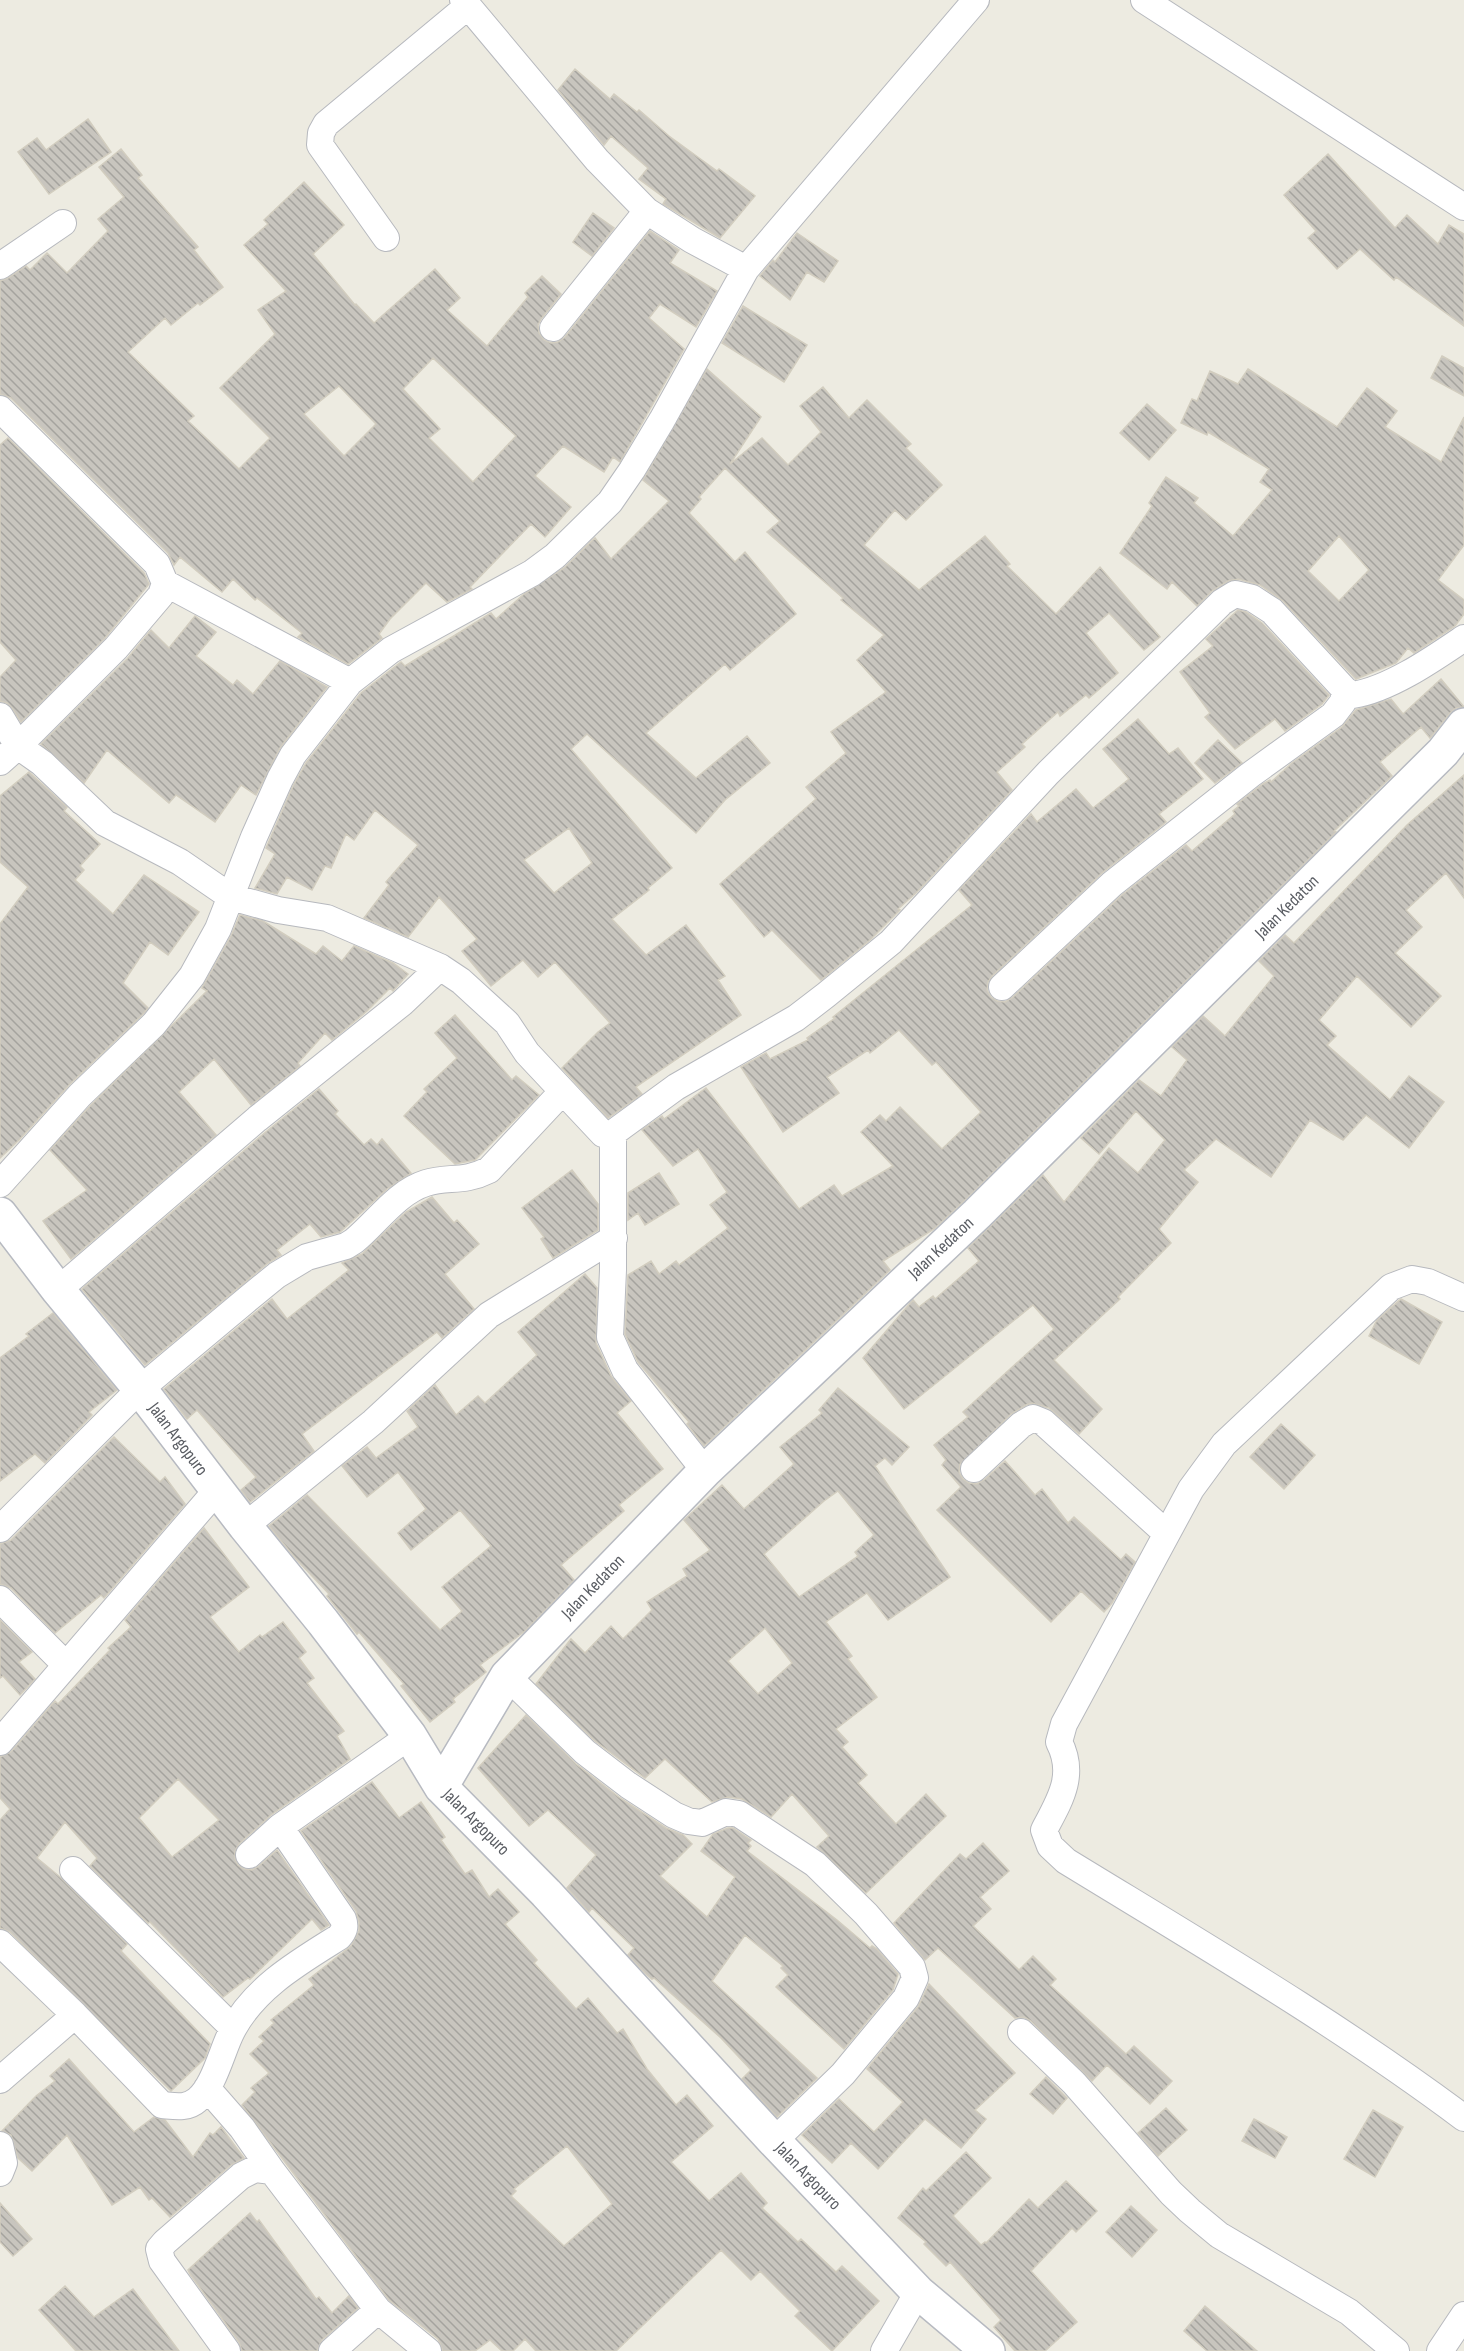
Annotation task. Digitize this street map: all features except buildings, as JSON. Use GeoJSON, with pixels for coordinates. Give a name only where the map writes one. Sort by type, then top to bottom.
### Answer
{"type":"FeatureCollection","features":[{"type":"Feature","properties":{"kind":"street"},"geometry":{"type":"LineString","coordinates":[[0,1184],[80,1095],[154,1024],[192,976],[218,929],[254,837],[293,755],[350,682],[391,650],[532,573],[555,556],[610,502],[632,470],[746,269],[976,0]]}},
{"type":"Feature","properties":{"kind":"street"},"geometry":{"type":"LineString","coordinates":[[1143,0],[1464,207]]}},
{"type":"Feature","properties":{"kind":"street"},"geometry":{"type":"LineString","coordinates":[[386,238],[320,145],[321,133],[326,124],[466,3],[597,160],[647,211],[692,240],[746,269]]}},
{"type":"Feature","properties":{"kind":"street"},"geometry":{"type":"LineString","coordinates":[[553,328],[647,211]]}},
{"type":"Feature","properties":{"kind":"street"},"geometry":{"type":"LineString","coordinates":[[0,266],[63,223]]}},
{"type":"Feature","properties":{"kind":"street"},"geometry":{"type":"LineString","coordinates":[[0,409],[157,564],[165,583],[350,682]]}},
{"type":"Feature","properties":{"kind":"street"},"geometry":{"type":"LineString","coordinates":[[9,754],[116,648],[161,595],[165,583]]}},
{"type":"Feature","properties":{"kind":"street"},"geometry":{"type":"LineString","coordinates":[[9,754],[42,763],[105,823],[180,862],[231,897],[278,910],[327,918],[440,967],[460,981],[507,1023],[527,1053],[603,1134],[613,1133],[676,1087],[796,1018],[891,942],[1048,773],[1222,602],[1235,594],[1252,598],[1272,611],[1345,690],[1353,695],[1384,685],[1438,656],[1464,638]]}},
{"type":"Feature","properties":{"kind":"street"},"geometry":{"type":"LineString","coordinates":[[1002,987],[1112,884],[1250,775],[1332,715],[1343,702],[1345,690]]}},
{"type":"Feature","properties":{"kind":"street"},"geometry":{"type":"LineString","coordinates":[[0,716],[9,754]]}},
{"type":"Feature","properties":{"kind":"street","name":"Jalan Kedaton"},"geometry":{"type":"LineString","coordinates":[[441,1788],[507,1676],[705,1470],[977,1214],[1443,752],[1464,725]]}},
{"type":"Feature","properties":{"kind":"street"},"geometry":{"type":"LineString","coordinates":[[58,1290],[257,1119],[395,1009],[440,967]]}},
{"type":"Feature","properties":{"kind":"street"},"geometry":{"type":"LineString","coordinates":[[0,1529],[140,1389],[277,1275],[307,1257],[346,1246],[354,1241],[409,1191],[427,1183],[474,1178],[489,1170],[562,1092]]}},
{"type":"Feature","properties":{"kind":"street"},"geometry":{"type":"LineString","coordinates":[[613,1133],[614,1238],[610,1337],[625,1370],[705,1470]]}},
{"type":"Feature","properties":{"kind":"street","name":"Jalan Argopuro"},"geometry":{"type":"LineString","coordinates":[[0,1214],[323,1622],[410,1736],[441,1788],[546,1893],[774,2141],[918,2292],[988,2351]]}},
{"type":"Feature","properties":{"kind":"street"},"geometry":{"type":"LineString","coordinates":[[245,1526],[373,1422],[489,1315],[614,1238]]}},
{"type":"Feature","properties":{"kind":"street"},"geometry":{"type":"LineString","coordinates":[[1464,1298],[1428,1282],[1412,1279],[1391,1287],[1224,1444],[1191,1489],[1064,1724],[1059,1742],[1066,1756],[1067,1777],[1044,1830],[1050,1846],[1066,1861],[1250,1974],[1404,2073],[1464,2118]]}},
{"type":"Feature","properties":{"kind":"street"},"geometry":{"type":"LineString","coordinates":[[974,1469],[1021,1425],[1033,1418],[1043,1422],[1166,1533]]}},
{"type":"Feature","properties":{"kind":"street"},"geometry":{"type":"LineString","coordinates":[[0,1742],[217,1490]]}},
{"type":"Feature","properties":{"kind":"street"},"geometry":{"type":"LineString","coordinates":[[0,1599],[66,1665]]}},
{"type":"Feature","properties":{"kind":"street"},"geometry":{"type":"LineString","coordinates":[[507,1676],[585,1752],[628,1785],[674,1815],[688,1821],[702,1822],[726,1812],[739,1814],[815,1864],[866,1914],[912,1967],[914,1984],[906,1998],[843,2074],[774,2141]]}},
{"type":"Feature","properties":{"kind":"street"},"geometry":{"type":"LineString","coordinates":[[249,1855],[280,1827],[410,1736]]}},
{"type":"Feature","properties":{"kind":"street"},"geometry":{"type":"LineString","coordinates":[[0,1943],[75,2015],[162,2105],[182,2107],[197,2101],[207,2088],[233,2028],[254,2001],[276,1978],[339,1937],[345,1925],[280,1827]]}},
{"type":"Feature","properties":{"kind":"street"},"geometry":{"type":"LineString","coordinates":[[73,1870],[233,2028]]}},
{"type":"Feature","properties":{"kind":"street"},"geometry":{"type":"LineString","coordinates":[[0,2080],[75,2015]]}},
{"type":"Feature","properties":{"kind":"street"},"geometry":{"type":"LineString","coordinates":[[1021,2032],[1074,2083],[1190,2211],[1219,2235],[1349,2312],[1396,2351]]}},
{"type":"Feature","properties":{"kind":"street"},"geometry":{"type":"LineString","coordinates":[[207,2088],[242,2128],[378,2310],[428,2351]]}},
{"type":"Feature","properties":{"kind":"street"},"geometry":{"type":"LineString","coordinates":[[0,2145],[4,2163],[0,2174]]}},
{"type":"Feature","properties":{"kind":"street"},"geometry":{"type":"LineString","coordinates":[[227,2351],[162,2260],[159,2249],[241,2176],[255,2169],[272,2171]]}},
{"type":"Feature","properties":{"kind":"street"},"geometry":{"type":"LineString","coordinates":[[884,2351],[918,2292]]}},
{"type":"Feature","properties":{"kind":"street"},"geometry":{"type":"LineString","coordinates":[[332,2351],[378,2310]]}},
{"type":"Feature","properties":{"kind":"street"},"geometry":{"type":"LineString","coordinates":[[1440,2351],[1464,2315]]}}]}
